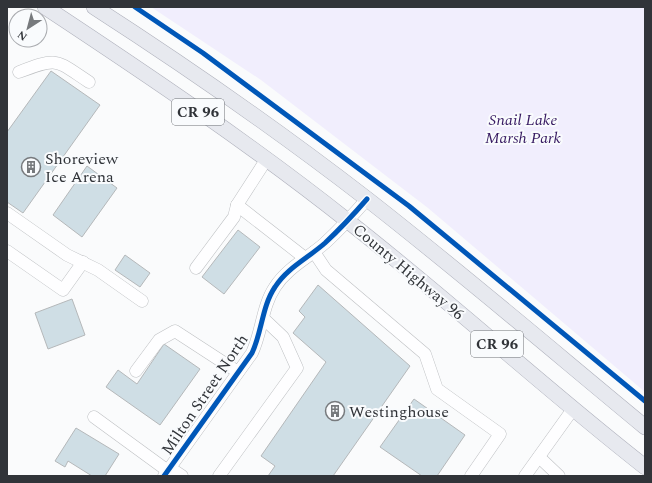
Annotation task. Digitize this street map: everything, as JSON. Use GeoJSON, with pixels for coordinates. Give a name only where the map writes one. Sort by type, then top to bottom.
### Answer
{"type":"FeatureCollection","features":[{"type":"Feature","properties":{"kind":"main road","name":"County Highway 96"},"geometry":{"type":"LineString","coordinates":[[45,7],[146,74],[348,221],[645,467]]}},
{"type":"Feature","properties":{"kind":"main road","name":"County Highway 96"},"geometry":{"type":"LineString","coordinates":[[94,7],[255,116],[366,199],[516,318],[645,427]]}},
{"type":"Feature","properties":{"kind":"street"},"geometry":{"type":"LineString","coordinates":[[19,72],[46,62],[53,61],[62,64],[89,82]]}},
{"type":"Feature","properties":{"kind":"street"},"geometry":{"type":"LineString","coordinates":[[196,268],[234,217],[237,205],[266,160]]}},
{"type":"Feature","properties":{"kind":"street","name":"Milton Street North"},"geometry":{"type":"LineString","coordinates":[[167,472],[238,372],[257,342],[274,288],[282,278],[348,221],[366,199]]}},
{"type":"Feature","properties":{"kind":"street"},"geometry":{"type":"LineString","coordinates":[[237,205],[310,255],[425,354],[437,388],[500,434],[471,476]]}},
{"type":"Feature","properties":{"kind":"street"},"geometry":{"type":"LineString","coordinates":[[7,213],[67,255],[98,270],[142,301]]}},
{"type":"Feature","properties":{"kind":"street"},"geometry":{"type":"LineString","coordinates":[[7,251],[63,290],[83,262]]}},
{"type":"Feature","properties":{"kind":"street"},"geometry":{"type":"LineString","coordinates":[[219,476],[297,368],[283,337],[264,319]]}},
{"type":"Feature","properties":{"kind":"street"},"geometry":{"type":"LineString","coordinates":[[136,371],[159,340],[175,331],[238,372]]}},
{"type":"Feature","properties":{"kind":"street"},"geometry":{"type":"LineString","coordinates":[[525,476],[573,408]]}},
{"type":"Feature","properties":{"kind":"street"},"geometry":{"type":"LineString","coordinates":[[94,417],[167,472],[182,476]]}},
{"type":"Feature","properties":{"kind":"street"},"geometry":{"type":"LineString","coordinates":[[539,457],[559,476]]}},
{"type":"Feature","properties":{"kind":"green space","name":"Snail Lake Marsh Park"},"geometry":{"type":"Polygon","coordinates":[[[151,7],[645,7],[645,392],[428,208],[261,80],[151,7]]]}},
{"type":"Feature","properties":{"kind":"building","name":"Shoreview Ice Arena"},"geometry":{"type":"Polygon","coordinates":[[[51,71],[100,105],[23,213],[7,202],[7,132],[51,71]]]}},
{"type":"Feature","properties":{"kind":"building"},"geometry":{"type":"Polygon","coordinates":[[[87,166],[117,188],[82,237],[53,215],[87,166]]]}},
{"type":"Feature","properties":{"kind":"building"},"geometry":{"type":"Polygon","coordinates":[[[238,230],[260,247],[224,294],[202,277],[238,230]]]}},
{"type":"Feature","properties":{"kind":"building"},"geometry":{"type":"Polygon","coordinates":[[[125,255],[150,273],[140,287],[115,270],[125,255]]]}},
{"type":"Feature","properties":{"kind":"building","name":"Westinghouse"},"geometry":{"type":"Polygon","coordinates":[[[318,285],[410,366],[333,476],[268,476],[275,466],[261,456],[326,362],[293,333],[305,317],[299,311],[318,285]]]}},
{"type":"Feature","properties":{"kind":"building"},"geometry":{"type":"Polygon","coordinates":[[[72,299],[85,335],[48,349],[35,313],[72,299]]]}},
{"type":"Feature","properties":{"kind":"building"},"geometry":{"type":"Polygon","coordinates":[[[164,344],[200,369],[160,425],[106,387],[118,370],[137,384],[164,344]]]}},
{"type":"Feature","properties":{"kind":"building"},"geometry":{"type":"Polygon","coordinates":[[[414,399],[465,435],[437,476],[422,476],[380,447],[414,399]]]}},
{"type":"Feature","properties":{"kind":"building"},"geometry":{"type":"Polygon","coordinates":[[[76,428],[119,454],[105,476],[92,476],[68,461],[65,467],[55,461],[76,428]]]}},
{"type":"Feature","properties":{"kind":"cycle path"},"geometry":{"type":"LineString","coordinates":[[135,7],[203,53],[409,206],[645,401]]}},
{"type":"Feature","properties":{"kind":"cycle path"},"geometry":{"type":"LineString","coordinates":[[164,476],[252,353],[267,302],[280,280],[285,274],[325,243],[367,199]]}},
{"type":"Feature","properties":{"kind":"place","name":"Shoreview Ice Arena"},"geometry":{"type":"Point","coordinates":[31,167]}},
{"type":"Feature","properties":{"kind":"place","name":"Westinghouse"},"geometry":{"type":"Point","coordinates":[335,411]}}]}
